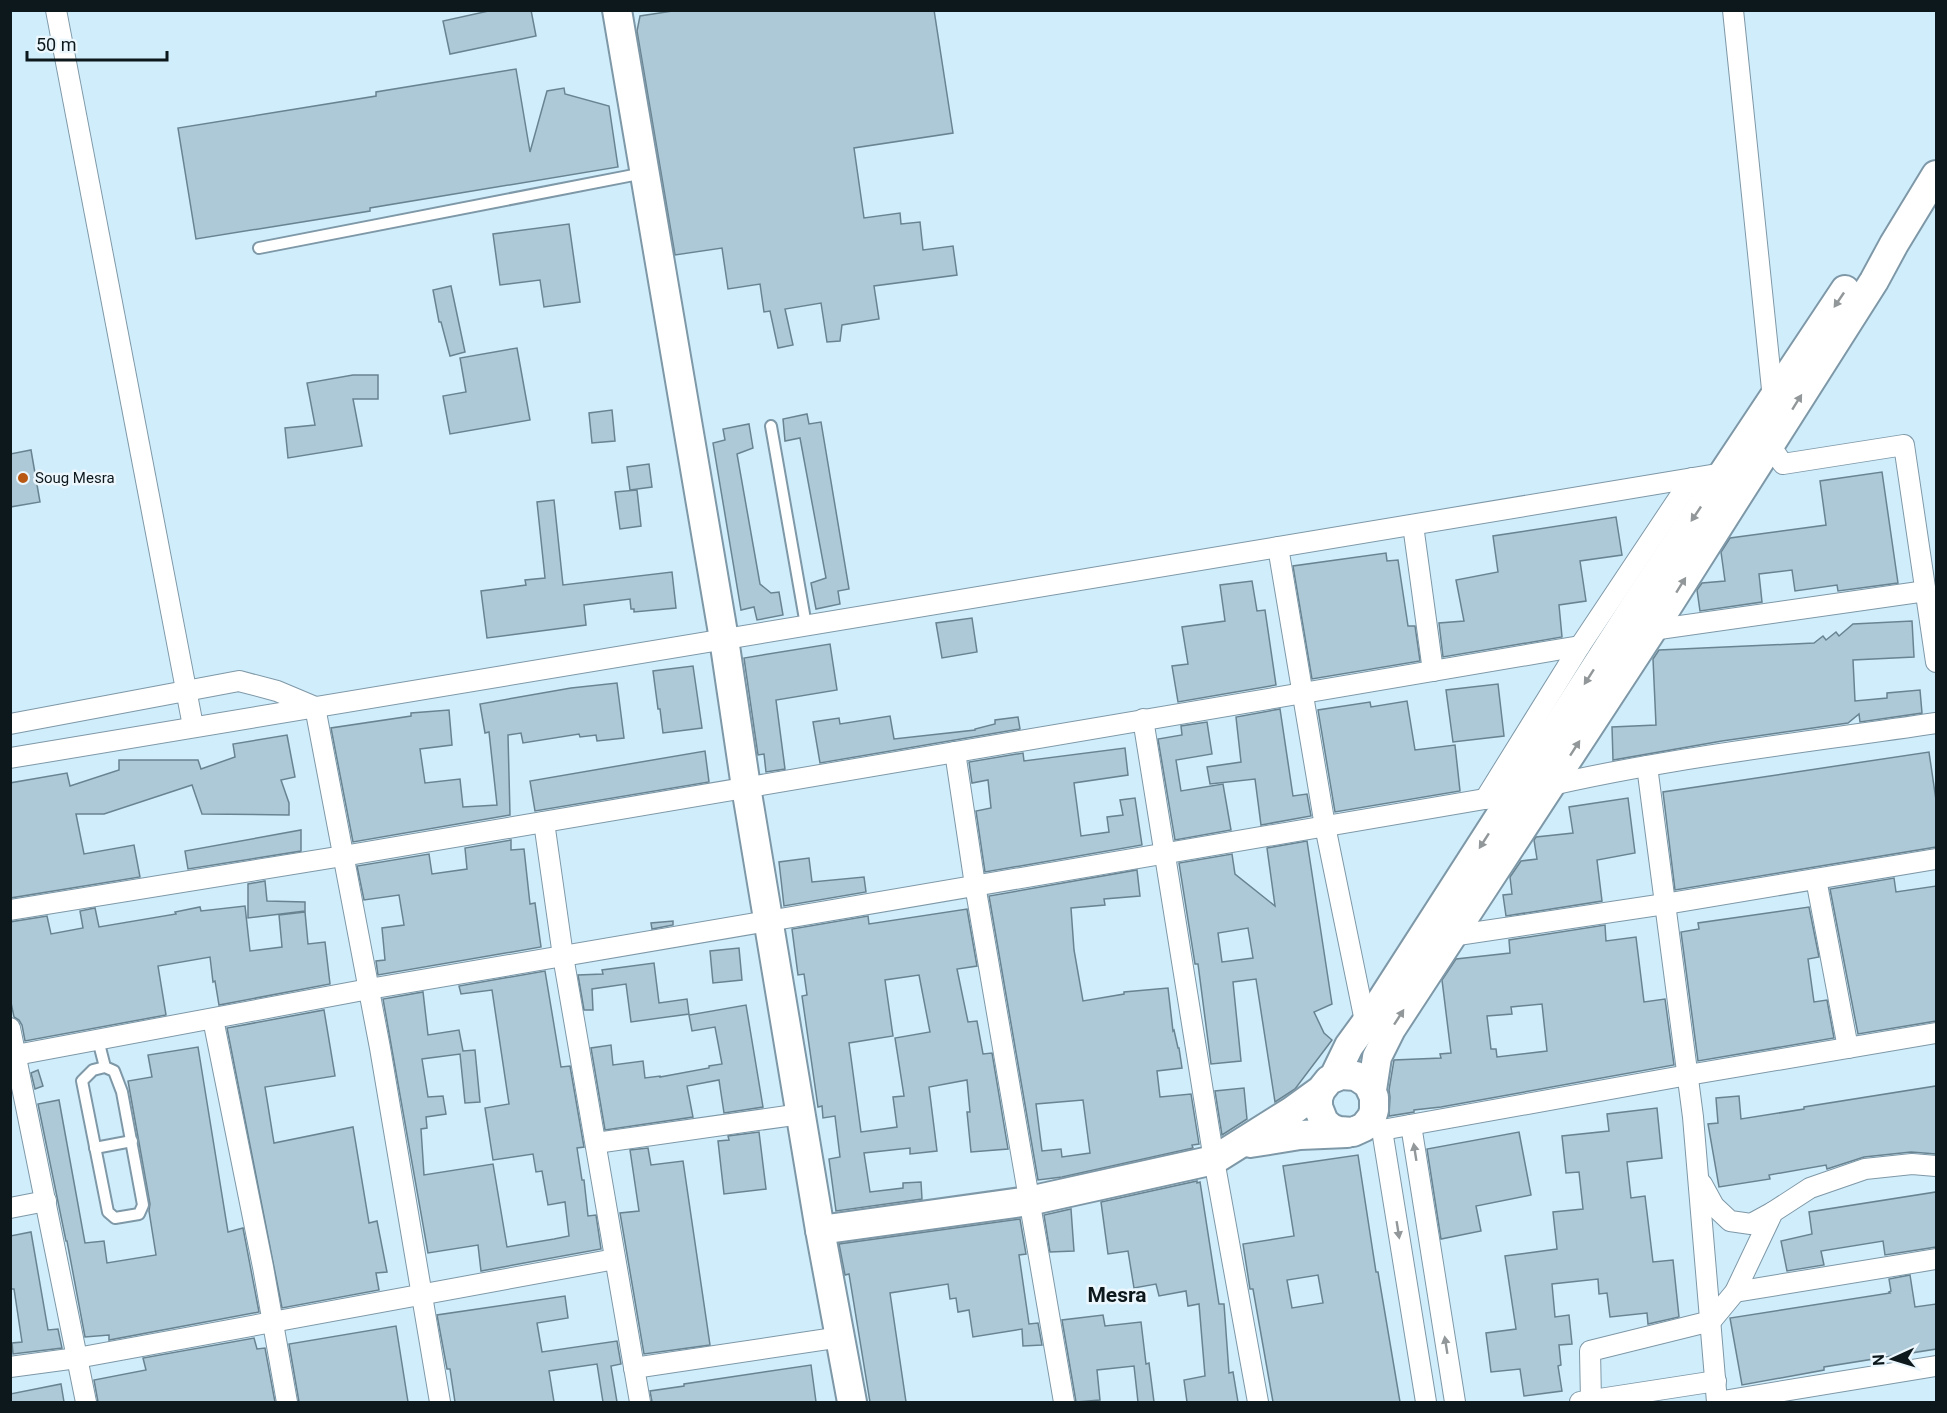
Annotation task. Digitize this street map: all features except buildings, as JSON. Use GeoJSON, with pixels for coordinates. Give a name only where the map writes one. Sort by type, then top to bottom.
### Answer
{"type":"FeatureCollection","features":[{"type":"Feature","properties":{"kind":"main road"},"geometry":{"type":"LineString","coordinates":[[617,10],[724,639],[746,788],[820,1230],[852,1402]]}},
{"type":"Feature","properties":{"kind":"main road"},"geometry":{"type":"LineString","coordinates":[[1372,1090],[1377,1057],[1391,1029],[1652,630],[1762,435],[1874,281],[1936,175]]}},
{"type":"Feature","properties":{"kind":"main road"},"geometry":{"type":"LineString","coordinates":[[1366,1128],[1331,1128],[1320,1115],[1318,1098],[1349,1046],[1723,473],[1762,435],[1773,399],[1859,269],[1894,244]]}},
{"type":"Feature","properties":{"kind":"main road"},"geometry":{"type":"LineString","coordinates":[[820,1230],[1029,1201],[1214,1160],[1292,1111],[1341,1075],[1356,1076],[1372,1090],[1374,1110],[1366,1128]]}},
{"type":"Feature","properties":{"kind":"main road"},"geometry":{"type":"LineString","coordinates":[[1239,1145],[1300,1135],[1366,1128]]}},
{"type":"Feature","properties":{"kind":"street"},"geometry":{"type":"LineString","coordinates":[[56,10],[193,726]]}},
{"type":"Feature","properties":{"kind":"street"},"geometry":{"type":"LineString","coordinates":[[1733,10],[1773,399]]}},
{"type":"Feature","properties":{"kind":"street"},"geometry":{"type":"LineString","coordinates":[[1762,435],[1783,464],[1904,445],[1936,662]]}},
{"type":"Feature","properties":{"kind":"street"},"geometry":{"type":"LineString","coordinates":[[10,758],[1723,473]]}},
{"type":"Feature","properties":{"kind":"street"},"geometry":{"type":"LineString","coordinates":[[1485,799],[1580,646],[1692,478]]}},
{"type":"Feature","properties":{"kind":"street"},"geometry":{"type":"LineString","coordinates":[[1413,525],[1433,671]]}},
{"type":"Feature","properties":{"kind":"street"},"geometry":{"type":"LineString","coordinates":[[1278,547],[1325,826],[1364,1025],[1377,1057]]}},
{"type":"Feature","properties":{"kind":"street"},"geometry":{"type":"LineString","coordinates":[[1652,630],[1926,591]]}},
{"type":"Feature","properties":{"kind":"street"},"geometry":{"type":"LineString","coordinates":[[10,910],[343,856],[1580,646]]}},
{"type":"Feature","properties":{"kind":"street"},"geometry":{"type":"LineString","coordinates":[[10,724],[238,681],[278,691],[315,707]]}},
{"type":"Feature","properties":{"kind":"street"},"geometry":{"type":"LineString","coordinates":[[315,707],[369,989],[440,1402]]}},
{"type":"Feature","properties":{"kind":"street"},"geometry":{"type":"LineString","coordinates":[[1143,719],[1214,1160],[1258,1402]]}},
{"type":"Feature","properties":{"kind":"street"},"geometry":{"type":"LineString","coordinates":[[16,1054],[369,989],[1514,794],[1647,766],[1936,723]]}},
{"type":"Feature","properties":{"kind":"street"},"geometry":{"type":"LineString","coordinates":[[955,752],[975,885],[1064,1402]]}},
{"type":"Feature","properties":{"kind":"street"},"geometry":{"type":"LineString","coordinates":[[1647,766],[1688,1075],[1717,1402],[1936,1366]]}},
{"type":"Feature","properties":{"kind":"street"},"geometry":{"type":"LineString","coordinates":[[544,822],[563,956],[640,1402]]}},
{"type":"Feature","properties":{"kind":"street"},"geometry":{"type":"LineString","coordinates":[[1451,936],[1665,904],[1936,859]]}},
{"type":"Feature","properties":{"kind":"street"},"geometry":{"type":"LineString","coordinates":[[1816,879],[1848,1048]]}},
{"type":"Feature","properties":{"kind":"street"},"geometry":{"type":"LineString","coordinates":[[213,1019],[287,1402]]}},
{"type":"Feature","properties":{"kind":"street"},"geometry":{"type":"LineString","coordinates":[[10,1028],[16,1054],[16,1083],[46,1201],[86,1402]]}},
{"type":"Feature","properties":{"kind":"street"},"geometry":{"type":"LineString","coordinates":[[1426,1402],[1366,1128],[1411,1125],[1936,1033]]}},
{"type":"Feature","properties":{"kind":"street"},"geometry":{"type":"LineString","coordinates":[[596,1143],[801,1114]]}},
{"type":"Feature","properties":{"kind":"street"},"geometry":{"type":"LineString","coordinates":[[1411,1125],[1455,1402]]}},
{"type":"Feature","properties":{"kind":"street"},"geometry":{"type":"LineString","coordinates":[[1699,1179],[1714,1206],[1730,1221],[1751,1224],[1810,1188],[1865,1169],[1912,1164],[1936,1166]]}},
{"type":"Feature","properties":{"kind":"street"},"geometry":{"type":"LineString","coordinates":[[10,1208],[46,1201]]}},
{"type":"Feature","properties":{"kind":"street"},"geometry":{"type":"LineString","coordinates":[[1716,1381],[1585,1402],[1590,1351],[1711,1321],[1735,1292],[1773,1212]]}},
{"type":"Feature","properties":{"kind":"street"},"geometry":{"type":"LineString","coordinates":[[10,1367],[77,1358],[615,1258]]}},
{"type":"Feature","properties":{"kind":"street"},"geometry":{"type":"LineString","coordinates":[[1735,1292],[1936,1259]]}},
{"type":"Feature","properties":{"kind":"street"},"geometry":{"type":"LineString","coordinates":[[634,1368],[840,1337]]}},
{"type":"Feature","properties":{"kind":"lane"},"geometry":{"type":"LineString","coordinates":[[259,248],[644,173]]}},
{"type":"Feature","properties":{"kind":"lane"},"geometry":{"type":"LineString","coordinates":[[771,426],[806,625]]}},
{"type":"Feature","properties":{"kind":"lane"},"geometry":{"type":"LineString","coordinates":[[98,1040],[105,1067]]}},
{"type":"Feature","properties":{"kind":"lane"},"geometry":{"type":"LineString","coordinates":[[105,1067],[114,1071],[122,1092],[143,1205],[139,1214],[115,1218],[108,1212],[82,1081],[93,1070],[105,1067]]}},
{"type":"Feature","properties":{"kind":"lane"},"geometry":{"type":"LineString","coordinates":[[95,1148],[132,1141]]}},
{"type":"Feature","properties":{"kind":"place","name":"Soug Mesra"},"geometry":{"type":"Point","coordinates":[23,478]}},
{"type":"Feature","properties":{"kind":"district","name":"Mesra"},"geometry":{"type":"Point","coordinates":[1117,1295]}}]}
